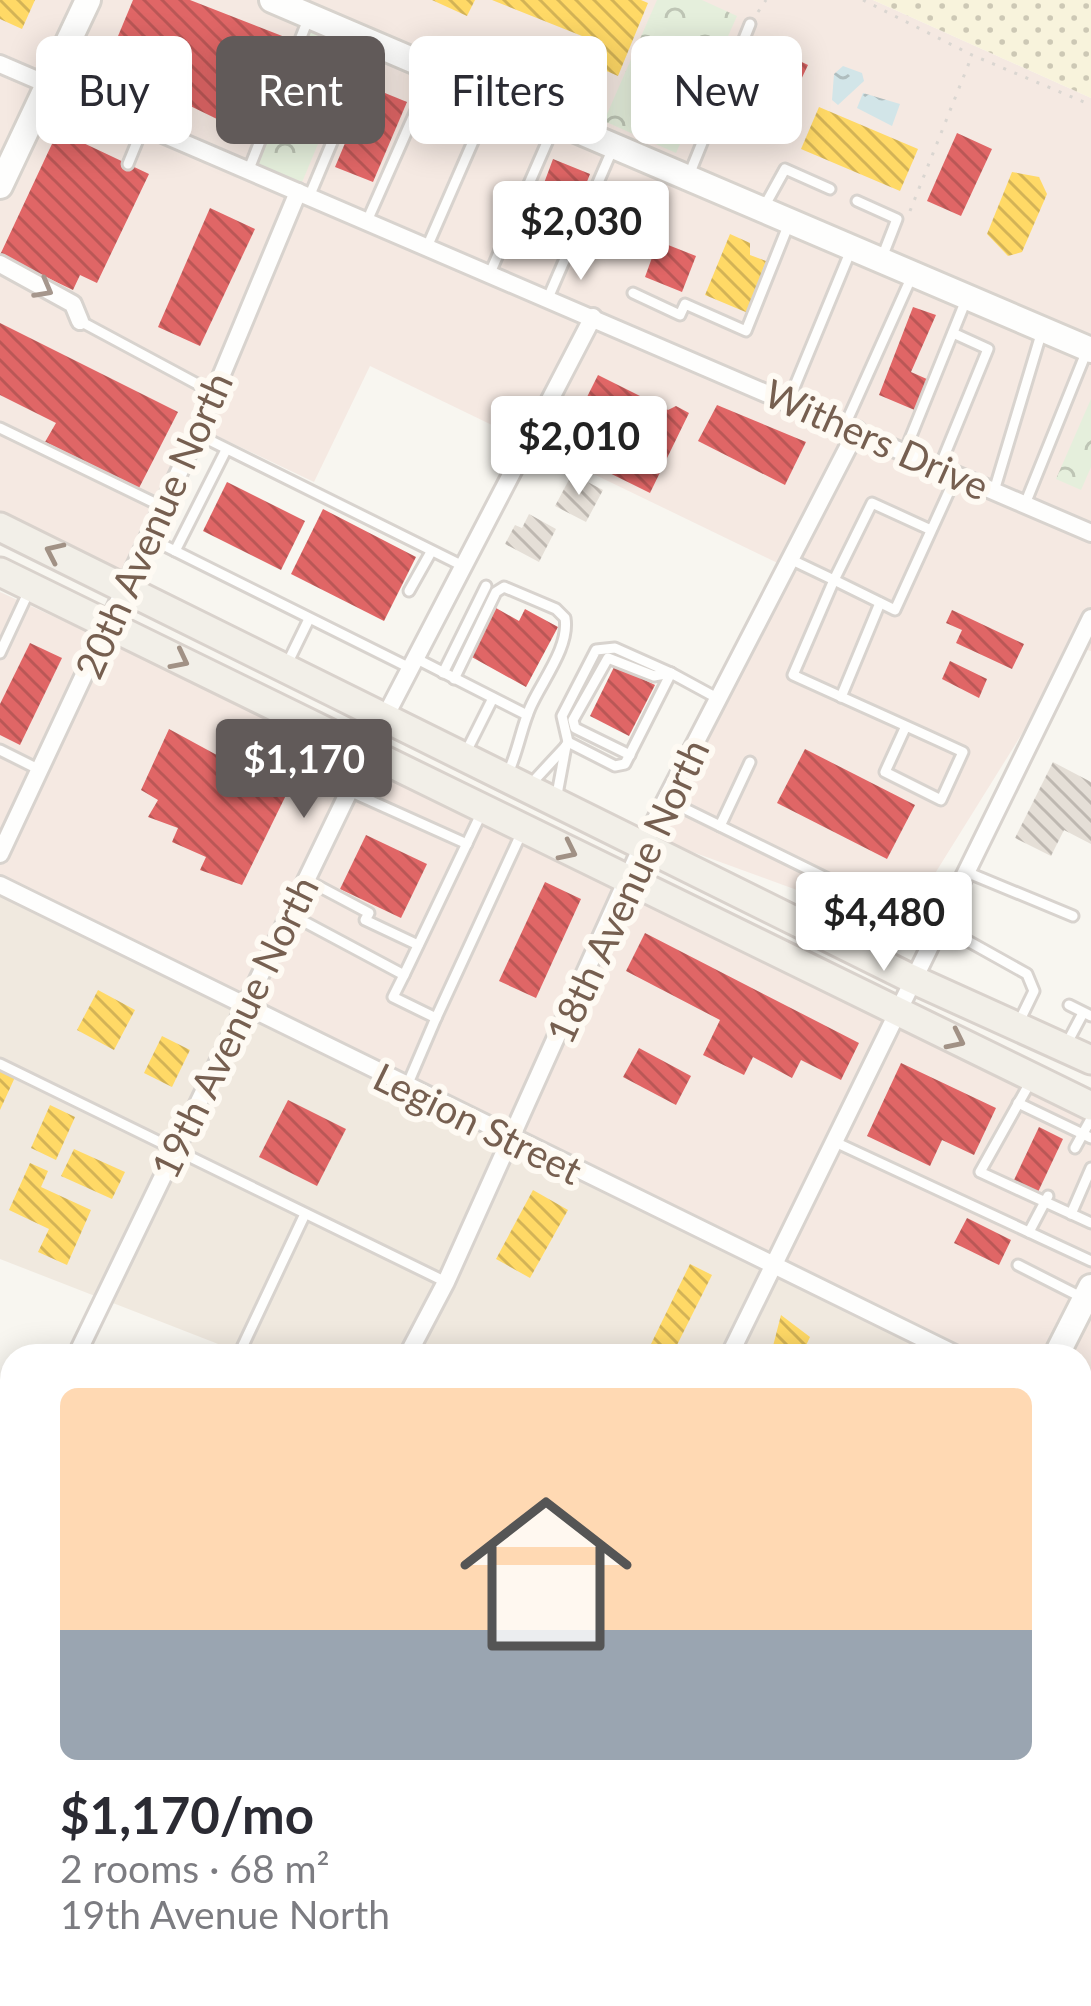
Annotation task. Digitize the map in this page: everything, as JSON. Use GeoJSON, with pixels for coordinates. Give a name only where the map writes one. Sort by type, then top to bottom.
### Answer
{"type":"FeatureCollection","features":[{"type":"Feature","properties":{"kind":"main road"},"geometry":{"type":"LineString","coordinates":[[72,36],[88,0]]}},
{"type":"Feature","properties":{"kind":"main road"},"geometry":{"type":"LineString","coordinates":[[272,0],[356,36]]}},
{"type":"Feature","properties":{"kind":"main road"},"geometry":{"type":"LineString","coordinates":[[2,180],[36,112]]}},
{"type":"Feature","properties":{"kind":"main road"},"geometry":{"type":"LineString","coordinates":[[607,143],[1090,350]]}},
{"type":"Feature","properties":{"kind":"main road"},"geometry":{"type":"LineString","coordinates":[[0,527],[910,978],[1091,1060]]}},
{"type":"Feature","properties":{"kind":"main road"},"geometry":{"type":"LineString","coordinates":[[0,572],[26,597],[109,628],[1091,1106]]}},
{"type":"Feature","properties":{"kind":"main road"},"geometry":{"type":"LineString","coordinates":[[1063,1344],[1089,1296]]}},
{"type":"Feature","properties":{"kind":"street","name":"Withers Drive"},"geometry":{"type":"LineString","coordinates":[[0,64],[36,80]]}},
{"type":"Feature","properties":{"kind":"street","name":"Withers Drive"},"geometry":{"type":"LineString","coordinates":[[189,144],[994,491],[1089,527]]}},
{"type":"Feature","properties":{"kind":"street","name":"20th Avenue North"},"geometry":{"type":"LineString","coordinates":[[0,854],[109,628],[304,194]]}},
{"type":"Feature","properties":{"kind":"street"},"geometry":{"type":"LineString","coordinates":[[0,264],[73,304],[80,321]]}},
{"type":"Feature","properties":{"kind":"street","name":"19th Avenue North"},"geometry":{"type":"LineString","coordinates":[[82,1344],[386,715],[593,317]]}},
{"type":"Feature","properties":{"kind":"street","name":"18th Avenue North"},"geometry":{"type":"LineString","coordinates":[[413,1344],[446,1282],[644,844],[792,560],[851,427]]}},
{"type":"Feature","properties":{"kind":"street"},"geometry":{"type":"LineString","coordinates":[[735,1344],[910,978],[1084,650],[1091,618]]}},
{"type":"Feature","properties":{"kind":"street","name":"Legion Street"},"geometry":{"type":"LineString","coordinates":[[0,885],[510,1140],[934,1344]]}},
{"type":"Feature","properties":{"kind":"lane"},"geometry":{"type":"LineString","coordinates":[[249,169],[309,16]]}},
{"type":"Feature","properties":{"kind":"lane"},"geometry":{"type":"LineString","coordinates":[[688,178],[750,24]]}},
{"type":"Feature","properties":{"kind":"lane"},"geometry":{"type":"LineString","coordinates":[[367,221],[409,126]]}},
{"type":"Feature","properties":{"kind":"lane"},"geometry":{"type":"LineString","coordinates":[[128,164],[136,144]]}},
{"type":"Feature","properties":{"kind":"lane"},"geometry":{"type":"LineString","coordinates":[[304,194],[327,144]]}},
{"type":"Feature","properties":{"kind":"lane"},"geometry":{"type":"LineString","coordinates":[[427,247],[472,144]]}},
{"type":"Feature","properties":{"kind":"lane"},"geometry":{"type":"LineString","coordinates":[[490,273],[546,144]]}},
{"type":"Feature","properties":{"kind":"lane"},"geometry":{"type":"LineString","coordinates":[[548,298],[614,146]]}},
{"type":"Feature","properties":{"kind":"lane"},"geometry":{"type":"LineString","coordinates":[[763,210],[785,169],[830,189]]}},
{"type":"Feature","properties":{"kind":"lane"},"geometry":{"type":"LineString","coordinates":[[857,201],[897,219],[881,260]]}},
{"type":"Feature","properties":{"kind":"lane"},"geometry":{"type":"LineString","coordinates":[[633,293],[680,315],[685,304],[746,331],[790,221]]}},
{"type":"Feature","properties":{"kind":"lane"},"geometry":{"type":"LineString","coordinates":[[789,400],[852,248]]}},
{"type":"Feature","properties":{"kind":"lane"},"geometry":{"type":"LineString","coordinates":[[851,427],[913,274]]}},
{"type":"Feature","properties":{"kind":"lane"},"geometry":{"type":"LineString","coordinates":[[905,451],[968,297]]}},
{"type":"Feature","properties":{"kind":"lane"},"geometry":{"type":"LineString","coordinates":[[80,321],[214,394]]}},
{"type":"Feature","properties":{"kind":"lane"},"geometry":{"type":"LineString","coordinates":[[994,491],[1042,331]]}},
{"type":"Feature","properties":{"kind":"lane"},"geometry":{"type":"LineString","coordinates":[[792,560],[895,610],[931,530],[988,349],[953,333]]}},
{"type":"Feature","properties":{"kind":"lane"},"geometry":{"type":"LineString","coordinates":[[1025,504],[1090,350]]}},
{"type":"Feature","properties":{"kind":"lane"},"geometry":{"type":"LineString","coordinates":[[0,428],[163,508]]}},
{"type":"Feature","properties":{"kind":"lane"},"geometry":{"type":"LineString","coordinates":[[196,434],[430,552],[491,589],[512,588],[565,618],[562,641],[526,715],[518,781]]}},
{"type":"Feature","properties":{"kind":"lane"},"geometry":{"type":"LineString","coordinates":[[175,551],[226,450]]}},
{"type":"Feature","properties":{"kind":"lane"},"geometry":{"type":"LineString","coordinates":[[906,726],[885,772],[941,800],[963,752],[906,726],[841,697],[793,675],[872,503],[931,530]]}},
{"type":"Feature","properties":{"kind":"lane"},"geometry":{"type":"LineString","coordinates":[[149,538],[309,619],[443,673],[526,715]]}},
{"type":"Feature","properties":{"kind":"lane"},"geometry":{"type":"LineString","coordinates":[[409,591],[430,552]]}},
{"type":"Feature","properties":{"kind":"lane"},"geometry":{"type":"LineString","coordinates":[[443,673],[491,589]]}},
{"type":"Feature","properties":{"kind":"lane"},"geometry":{"type":"LineString","coordinates":[[454,679],[491,589]]}},
{"type":"Feature","properties":{"kind":"lane"},"geometry":{"type":"LineString","coordinates":[[0,653],[26,597]]}},
{"type":"Feature","properties":{"kind":"lane"},"geometry":{"type":"LineString","coordinates":[[841,697],[880,603]]}},
{"type":"Feature","properties":{"kind":"lane"},"geometry":{"type":"LineString","coordinates":[[286,666],[309,619]]}},
{"type":"Feature","properties":{"kind":"lane"},"geometry":{"type":"LineString","coordinates":[[556,800],[567,744],[562,716],[596,650],[615,648],[719,700]]}},
{"type":"Feature","properties":{"kind":"lane"},"geometry":{"type":"LineString","coordinates":[[630,755],[574,728],[573,720],[608,658],[654,676],[671,673]]}},
{"type":"Feature","properties":{"kind":"lane"},"geometry":{"type":"LineString","coordinates":[[567,744],[615,766],[625,764],[671,673]]}},
{"type":"Feature","properties":{"kind":"lane"},"geometry":{"type":"LineString","coordinates":[[465,754],[493,698]]}},
{"type":"Feature","properties":{"kind":"lane"},"geometry":{"type":"LineString","coordinates":[[518,781],[567,744]]}},
{"type":"Feature","properties":{"kind":"lane"},"geometry":{"type":"LineString","coordinates":[[0,750],[40,771]]}},
{"type":"Feature","properties":{"kind":"lane"},"geometry":{"type":"LineString","coordinates":[[720,826],[750,762]]}},
{"type":"Feature","properties":{"kind":"lane"},"geometry":{"type":"LineString","coordinates":[[349,790],[466,844]]}},
{"type":"Feature","properties":{"kind":"lane"},"geometry":{"type":"LineString","coordinates":[[667,800],[1027,974],[1034,991],[1017,1027]]}},
{"type":"Feature","properties":{"kind":"lane"},"geometry":{"type":"LineString","coordinates":[[436,1018],[393,997],[483,810]]}},
{"type":"Feature","properties":{"kind":"lane"},"geometry":{"type":"LineString","coordinates":[[406,1088],[524,829]]}},
{"type":"Feature","properties":{"kind":"lane"},"geometry":{"type":"LineString","coordinates":[[964,872],[1073,916]]}},
{"type":"Feature","properties":{"kind":"lane"},"geometry":{"type":"LineString","coordinates":[[305,879],[369,913],[365,920],[418,945]]}},
{"type":"Feature","properties":{"kind":"lane"},"geometry":{"type":"LineString","coordinates":[[288,913],[404,975]]}},
{"type":"Feature","properties":{"kind":"lane"},"geometry":{"type":"LineString","coordinates":[[1064,1048],[1087,1014],[1069,1005]]}},
{"type":"Feature","properties":{"kind":"lane"},"geometry":{"type":"LineString","coordinates":[[0,1064],[446,1282]]}},
{"type":"Feature","properties":{"kind":"lane"},"geometry":{"type":"LineString","coordinates":[[1033,1078],[980,1172],[1091,1222]]}},
{"type":"Feature","properties":{"kind":"lane"},"geometry":{"type":"LineString","coordinates":[[1018,1103],[1087,1136]]}},
{"type":"Feature","properties":{"kind":"lane"},"geometry":{"type":"LineString","coordinates":[[1026,1124],[1033,1110]]}},
{"type":"Feature","properties":{"kind":"lane"},"geometry":{"type":"LineString","coordinates":[[1075,1148],[1087,1136],[1091,1119]]}},
{"type":"Feature","properties":{"kind":"lane"},"geometry":{"type":"LineString","coordinates":[[834,1141],[1091,1261]]}},
{"type":"Feature","properties":{"kind":"lane"},"geometry":{"type":"LineString","coordinates":[[1071,1214],[1091,1168]]}},
{"type":"Feature","properties":{"kind":"lane"},"geometry":{"type":"LineString","coordinates":[[1028,1232],[1046,1199]]}},
{"type":"Feature","properties":{"kind":"lane"},"geometry":{"type":"LineString","coordinates":[[244,1344],[305,1214]]}},
{"type":"Feature","properties":{"kind":"lane"},"geometry":{"type":"LineString","coordinates":[[1018,1265],[1089,1296]]}},
{"type":"Feature","properties":{"kind":"path"},"geometry":{"type":"LineString","coordinates":[[862,0],[972,55],[1091,105]]}},
{"type":"Feature","properties":{"kind":"path"},"geometry":{"type":"LineString","coordinates":[[902,230],[972,55]]}},
{"type":"Feature","properties":{"kind":"shaded area"},"geometry":{"type":"Polygon","coordinates":[[[0,0],[873,0],[1091,98],[1091,651],[1076,647],[901,928],[657,839],[788,568],[370,366],[314,482],[200,428],[127,587],[0,527],[0,0]]]}},
{"type":"Feature","properties":{"kind":"shaded area"},"geometry":{"type":"Polygon","coordinates":[[[0,592],[630,880],[1091,1107],[1091,1344],[935,1344],[0,885],[0,592]]]}},
{"type":"Feature","properties":{"kind":"shaded area"},"geometry":{"type":"Polygon","coordinates":[[[0,885],[935,1344],[218,1344],[0,1259],[0,885]]]}},
{"type":"Feature","properties":{"kind":"sand"},"geometry":{"type":"Polygon","coordinates":[[[873,0],[1091,0],[1091,98],[873,0]]]}},
{"type":"Feature","properties":{"kind":"green space"},"geometry":{"type":"Polygon","coordinates":[[[657,0],[702,0],[737,16],[728,36],[641,36],[657,0]]]}},
{"type":"Feature","properties":{"kind":"green space"},"geometry":{"type":"Polygon","coordinates":[[[314,18],[357,36],[307,36],[314,18]]]}},
{"type":"Feature","properties":{"kind":"green space"},"geometry":{"type":"Polygon","coordinates":[[[631,59],[631,133],[607,122],[631,59]]]}},
{"type":"Feature","properties":{"kind":"green space"},"geometry":{"type":"Polygon","coordinates":[[[266,144],[318,144],[298,192],[255,173],[266,144]]]}},
{"type":"Feature","properties":{"kind":"green space"},"geometry":{"type":"Polygon","coordinates":[[[656,144],[680,144],[676,153],[656,144]]]}},
{"type":"Feature","properties":{"kind":"green space"},"geometry":{"type":"Polygon","coordinates":[[[1091,399],[1091,467],[1081,490],[1056,479],[1091,399]]]}},
{"type":"Feature","properties":{"kind":"water"},"geometry":{"type":"Polygon","coordinates":[[[843,66],[862,73],[864,81],[838,105],[832,100],[834,74],[843,66]]]}},
{"type":"Feature","properties":{"kind":"water"},"geometry":{"type":"Polygon","coordinates":[[[863,93],[900,104],[892,126],[857,108],[863,93]]]}},
{"type":"Feature","properties":{"kind":"building: Homes"},"geometry":{"type":"Polygon","coordinates":[[[0,0],[35,0],[22,29],[0,19],[0,0]]]}},
{"type":"Feature","properties":{"kind":"building: Homes"},"geometry":{"type":"Polygon","coordinates":[[[432,0],[475,0],[467,16],[432,0]]]}},
{"type":"Feature","properties":{"kind":"building: Homes"},"geometry":{"type":"Polygon","coordinates":[[[492,0],[648,3],[618,76],[607,71],[607,36],[582,36],[492,0]]]}},
{"type":"Feature","properties":{"kind":"building: Homes"},"geometry":{"type":"Polygon","coordinates":[[[819,107],[918,149],[900,191],[801,149],[819,107]]]}},
{"type":"Feature","properties":{"kind":"building: Homes"},"geometry":{"type":"Polygon","coordinates":[[[1012,172],[1039,177],[1047,194],[1022,252],[1008,256],[987,234],[1012,172]]]}},
{"type":"Feature","properties":{"kind":"building: Homes"},"geometry":{"type":"Polygon","coordinates":[[[730,234],[750,243],[750,255],[766,261],[748,313],[705,295],[730,234]]]}},
{"type":"Feature","properties":{"kind":"building: Homes"},"geometry":{"type":"Polygon","coordinates":[[[98,990],[135,1010],[114,1050],[77,1030],[98,990]]]}},
{"type":"Feature","properties":{"kind":"building: Homes"},"geometry":{"type":"Polygon","coordinates":[[[162,1036],[190,1050],[172,1087],[144,1073],[162,1036]]]}},
{"type":"Feature","properties":{"kind":"building: Homes"},"geometry":{"type":"Polygon","coordinates":[[[0,1067],[16,1075],[0,1110],[0,1067]]]}},
{"type":"Feature","properties":{"kind":"building: Homes"},"geometry":{"type":"Polygon","coordinates":[[[50,1105],[75,1117],[56,1160],[31,1148],[50,1105]]]}},
{"type":"Feature","properties":{"kind":"building: Homes"},"geometry":{"type":"Polygon","coordinates":[[[74,1149],[125,1172],[112,1199],[61,1176],[74,1149]]]}},
{"type":"Feature","properties":{"kind":"building: Homes"},"geometry":{"type":"Polygon","coordinates":[[[30,1163],[48,1171],[41,1187],[91,1210],[67,1265],[38,1252],[49,1229],[9,1210],[30,1163]]]}},
{"type":"Feature","properties":{"kind":"building: Homes"},"geometry":{"type":"Polygon","coordinates":[[[533,1190],[568,1210],[530,1278],[496,1259],[533,1190]]]}},
{"type":"Feature","properties":{"kind":"building: Homes"},"geometry":{"type":"Polygon","coordinates":[[[690,1264],[712,1275],[678,1344],[651,1344],[690,1264]]]}},
{"type":"Feature","properties":{"kind":"building: Homes"},"geometry":{"type":"Polygon","coordinates":[[[781,1315],[810,1337],[807,1344],[774,1344],[781,1315]]]}},
{"type":"Feature","properties":{"kind":"building: Shops"},"geometry":{"type":"Polygon","coordinates":[[[133,0],[190,0],[282,36],[216,36],[216,119],[192,107],[192,36],[118,36],[133,0]]]}},
{"type":"Feature","properties":{"kind":"building: Shops"},"geometry":{"type":"Polygon","coordinates":[[[385,93],[407,102],[373,182],[335,167],[345,144],[385,144],[385,93]]]}},
{"type":"Feature","properties":{"kind":"building: Shops"},"geometry":{"type":"Polygon","coordinates":[[[957,133],[992,149],[961,216],[927,201],[957,133]]]}},
{"type":"Feature","properties":{"kind":"building: Shops"},"geometry":{"type":"Polygon","coordinates":[[[52,144],[86,144],[149,174],[97,283],[80,275],[73,290],[0,255],[52,144]]]}},
{"type":"Feature","properties":{"kind":"building: Shops"},"geometry":{"type":"Polygon","coordinates":[[[553,159],[590,174],[568,230],[553,225],[550,235],[528,226],[553,159]]]}},
{"type":"Feature","properties":{"kind":"building: Shops"},"geometry":{"type":"Polygon","coordinates":[[[210,208],[255,229],[200,346],[158,327],[210,208]]]}},
{"type":"Feature","properties":{"kind":"building: Shops"},"geometry":{"type":"Polygon","coordinates":[[[658,241],[696,256],[682,292],[645,277],[658,241]]]}},
{"type":"Feature","properties":{"kind":"building: Shops"},"geometry":{"type":"Polygon","coordinates":[[[913,307],[936,315],[911,372],[929,380],[917,411],[879,395],[913,307]]]}},
{"type":"Feature","properties":{"kind":"building: Shops"},"geometry":{"type":"Polygon","coordinates":[[[0,323],[178,412],[139,488],[45,442],[56,423],[0,395],[0,323]]]}},
{"type":"Feature","properties":{"kind":"building: Shops"},"geometry":{"type":"Polygon","coordinates":[[[598,375],[668,410],[676,406],[689,413],[650,493],[561,449],[598,375]]]}},
{"type":"Feature","properties":{"kind":"building: Shops"},"geometry":{"type":"Polygon","coordinates":[[[717,405],[806,442],[785,485],[698,441],[717,405]]]}},
{"type":"Feature","properties":{"kind":"building: Shops"},"geometry":{"type":"Polygon","coordinates":[[[227,482],[305,521],[281,570],[203,531],[227,482]]]}},
{"type":"Feature","properties":{"kind":"building: Shops"},"geometry":{"type":"Polygon","coordinates":[[[323,509],[416,557],[384,621],[291,574],[323,509]]]}},
{"type":"Feature","properties":{"kind":"building: Shops"},"geometry":{"type":"Polygon","coordinates":[[[496,608],[519,621],[525,609],[558,627],[526,687],[470,656],[496,608]]]}},
{"type":"Feature","properties":{"kind":"building: Shops"},"geometry":{"type":"Polygon","coordinates":[[[952,610],[1024,644],[1012,669],[956,643],[962,630],[946,623],[952,610]]]}},
{"type":"Feature","properties":{"kind":"building: Shops"},"geometry":{"type":"Polygon","coordinates":[[[30,643],[62,658],[20,745],[0,735],[0,704],[30,643]]]}},
{"type":"Feature","properties":{"kind":"building: Shops"},"geometry":{"type":"Polygon","coordinates":[[[950,661],[987,679],[979,698],[942,679],[950,661]]]}},
{"type":"Feature","properties":{"kind":"building: Shops"},"geometry":{"type":"Polygon","coordinates":[[[615,665],[655,685],[629,736],[590,716],[615,665]]]}},
{"type":"Feature","properties":{"kind":"building: Shops"},"geometry":{"type":"Polygon","coordinates":[[[169,729],[237,766],[276,750],[291,785],[242,885],[200,870],[206,857],[172,842],[178,828],[148,817],[158,800],[141,790],[169,729]]]}},
{"type":"Feature","properties":{"kind":"building: Shops"},"geometry":{"type":"Polygon","coordinates":[[[805,749],[915,805],[887,859],[777,803],[805,749]]]}},
{"type":"Feature","properties":{"kind":"building: Shops"},"geometry":{"type":"Polygon","coordinates":[[[366,835],[427,864],[401,918],[340,889],[366,835]]]}},
{"type":"Feature","properties":{"kind":"building: Shops"},"geometry":{"type":"Polygon","coordinates":[[[545,882],[581,899],[536,998],[499,981],[545,882]]]}},
{"type":"Feature","properties":{"kind":"building: Shops"},"geometry":{"type":"Polygon","coordinates":[[[645,933],[859,1043],[841,1080],[801,1060],[792,1078],[753,1057],[744,1075],[703,1055],[720,1020],[626,971],[645,933]]]}},
{"type":"Feature","properties":{"kind":"building: Shops"},"geometry":{"type":"Polygon","coordinates":[[[639,1048],[691,1076],[676,1105],[623,1077],[639,1048]]]}},
{"type":"Feature","properties":{"kind":"building: Shops"},"geometry":{"type":"Polygon","coordinates":[[[901,1063],[996,1108],[974,1155],[942,1140],[930,1166],[867,1136],[901,1063]]]}},
{"type":"Feature","properties":{"kind":"building: Shops"},"geometry":{"type":"Polygon","coordinates":[[[288,1100],[346,1129],[317,1186],[259,1157],[288,1100]]]}},
{"type":"Feature","properties":{"kind":"building: Shops"},"geometry":{"type":"Polygon","coordinates":[[[1039,1127],[1063,1139],[1038,1192],[1014,1180],[1039,1127]]]}},
{"type":"Feature","properties":{"kind":"building: Shops"},"geometry":{"type":"Polygon","coordinates":[[[967,1218],[1011,1240],[999,1265],[954,1243],[967,1218]]]}},
{"type":"Feature","properties":{"kind":"building: Other"},"geometry":{"type":"Polygon","coordinates":[[[572,474],[603,490],[586,522],[555,506],[572,474]]]}},
{"type":"Feature","properties":{"kind":"building: Other"},"geometry":{"type":"Polygon","coordinates":[[[529,514],[556,529],[539,562],[505,544],[515,525],[522,528],[529,514]]]}},
{"type":"Feature","properties":{"kind":"building: Other"},"geometry":{"type":"Polygon","coordinates":[[[1053,762],[1091,782],[1091,844],[1064,830],[1051,856],[1015,838],[1053,762]]]}}]}
